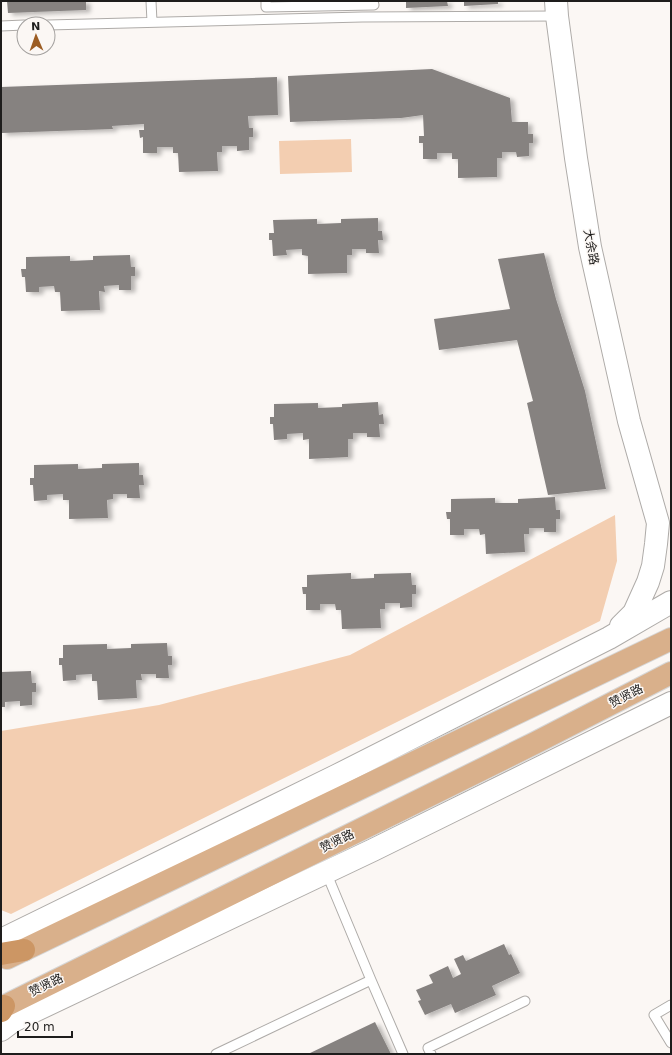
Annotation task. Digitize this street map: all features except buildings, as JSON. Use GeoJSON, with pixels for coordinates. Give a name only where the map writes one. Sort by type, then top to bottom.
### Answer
{"type":"FeatureCollection","features":[{"type":"Feature","properties":{"kind":"highway"},"geometry":{"type":"LineString","coordinates":[[1,954],[24,950]]}},
{"type":"Feature","properties":{"kind":"main road"},"geometry":{"type":"LineString","coordinates":[[1,960],[671,639]]}},
{"type":"Feature","properties":{"kind":"main road","name":"赞贤路"},"geometry":{"type":"LineString","coordinates":[[2,1008],[535,743],[671,672]]}},
{"type":"Feature","properties":{"kind":"street","name":"大余路"},"geometry":{"type":"LineString","coordinates":[[557,8],[576,158],[590,247],[629,421],[648,490]]}},
{"type":"Feature","properties":{"kind":"street"},"geometry":{"type":"LineString","coordinates":[[648,490],[671,528]]}},
{"type":"Feature","properties":{"kind":"street"},"geometry":{"type":"LineString","coordinates":[[552,696],[634,613],[644,592],[652,566],[658,523],[648,490]]}},
{"type":"Feature","properties":{"kind":"street"},"geometry":{"type":"LineString","coordinates":[[1,940],[336,776],[610,638],[671,602]]}},
{"type":"Feature","properties":{"kind":"street"},"geometry":{"type":"LineString","coordinates":[[1,1030],[13,1021],[326,872],[671,703]]}},
{"type":"Feature","properties":{"kind":"street"},"geometry":{"type":"LineString","coordinates":[[535,743],[620,728]]}},
{"type":"Feature","properties":{"kind":"lane"},"geometry":{"type":"LineString","coordinates":[[151,1],[152,22]]}},
{"type":"Feature","properties":{"kind":"lane"},"geometry":{"type":"LineString","coordinates":[[266,1],[266,7],[374,5],[373,1]]}},
{"type":"Feature","properties":{"kind":"lane"},"geometry":{"type":"LineString","coordinates":[[56,25],[354,17],[557,8]]}},
{"type":"Feature","properties":{"kind":"lane"},"geometry":{"type":"LineString","coordinates":[[1,26],[16,25]]}},
{"type":"Feature","properties":{"kind":"lane"},"geometry":{"type":"LineString","coordinates":[[326,872],[403,1054]]}},
{"type":"Feature","properties":{"kind":"lane"},"geometry":{"type":"LineString","coordinates":[[216,1054],[371,980]]}},
{"type":"Feature","properties":{"kind":"lane"},"geometry":{"type":"LineString","coordinates":[[431,1054],[428,1048],[524,1001]]}},
{"type":"Feature","properties":{"kind":"lane"},"geometry":{"type":"LineString","coordinates":[[671,1005],[654,1015],[671,1043]]}},
{"type":"Feature","properties":{"kind":"shaded area"},"geometry":{"type":"Polygon","coordinates":[[[351,139],[352,172],[280,174],[279,141],[351,139]]]}},
{"type":"Feature","properties":{"kind":"shaded area"},"geometry":{"type":"Polygon","coordinates":[[[615,515],[617,561],[600,621],[11,914],[1,910],[1,731],[159,705],[350,655],[615,515]]]}}]}
